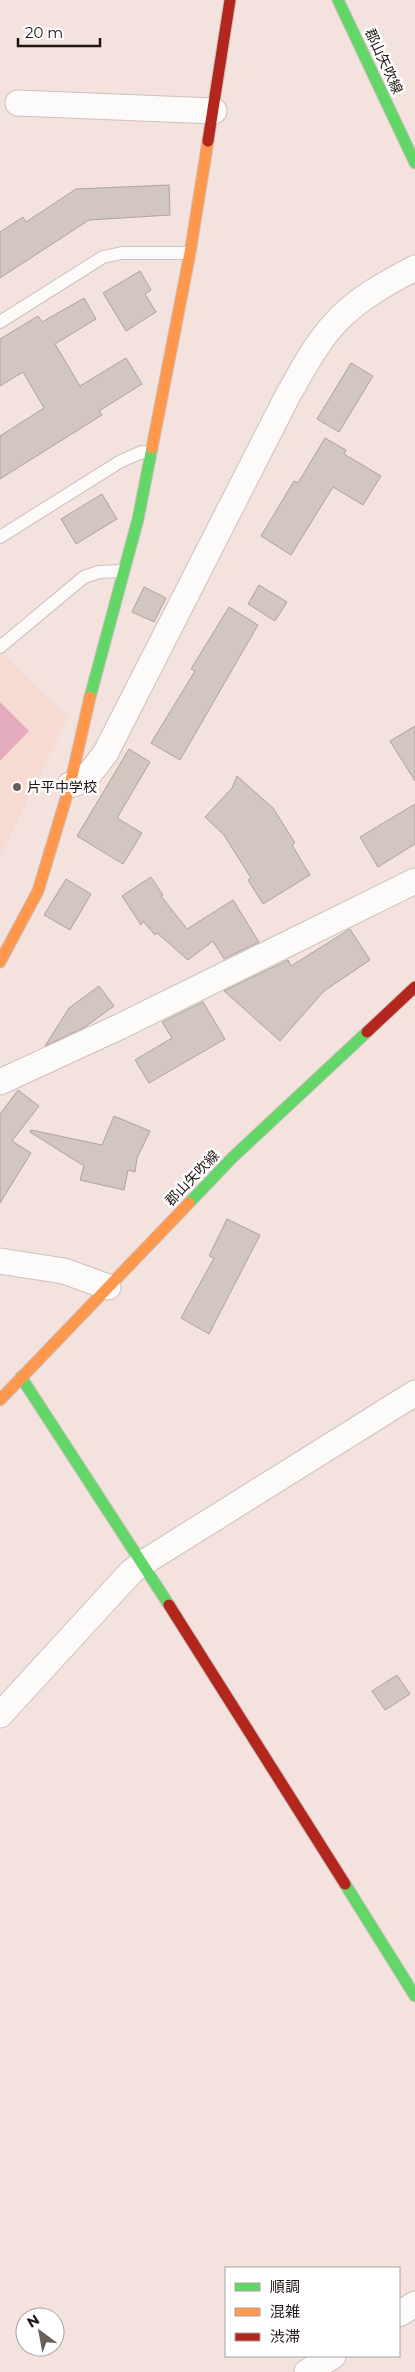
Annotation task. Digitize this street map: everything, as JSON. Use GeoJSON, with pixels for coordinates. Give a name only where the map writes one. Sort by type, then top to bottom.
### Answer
{"type":"FeatureCollection","features":[{"type":"Feature","properties":{"kind":"street"},"geometry":{"type":"LineString","coordinates":[[0,962],[38,891],[70,785],[84,717],[138,520],[190,253],[214,111],[230,0]]}},
{"type":"Feature","properties":{"kind":"street","name":"郡山矢吹線"},"geometry":{"type":"LineString","coordinates":[[338,0],[415,162]]}},
{"type":"Feature","properties":{"kind":"street"},"geometry":{"type":"LineString","coordinates":[[18,103],[214,111]]}},
{"type":"Feature","properties":{"kind":"street"},"geometry":{"type":"LineString","coordinates":[[70,785],[80,783],[90,775],[105,754],[288,396],[320,343],[337,321],[386,284],[415,268]]}},
{"type":"Feature","properties":{"kind":"street"},"geometry":{"type":"LineString","coordinates":[[0,1082],[119,1027],[415,881]]}},
{"type":"Feature","properties":{"kind":"street","name":"郡山矢吹線"},"geometry":{"type":"LineString","coordinates":[[0,1400],[232,1158],[415,987]]}},
{"type":"Feature","properties":{"kind":"street"},"geometry":{"type":"LineString","coordinates":[[0,1261],[64,1271],[108,1286]]}},
{"type":"Feature","properties":{"kind":"street"},"geometry":{"type":"LineString","coordinates":[[21,1377],[143,1563],[415,1996]]}},
{"type":"Feature","properties":{"kind":"street"},"geometry":{"type":"LineString","coordinates":[[0,1715],[132,1571],[415,1394]]}},
{"type":"Feature","properties":{"kind":"street"},"geometry":{"type":"LineString","coordinates":[[400,2313],[415,2304]]}},
{"type":"Feature","properties":{"kind":"street"},"geometry":{"type":"LineString","coordinates":[[307,2372],[331,2357]]}},
{"type":"Feature","properties":{"kind":"lane"},"geometry":{"type":"LineString","coordinates":[[0,322],[103,257],[122,253],[190,253]]}},
{"type":"Feature","properties":{"kind":"lane"},"geometry":{"type":"LineString","coordinates":[[0,537],[121,460],[142,452],[151,453]]}},
{"type":"Feature","properties":{"kind":"lane"},"geometry":{"type":"LineString","coordinates":[[0,647],[84,577],[99,572],[124,571]]}},
{"type":"Feature","properties":{"kind":"shaded area","name":"片平中学校"},"geometry":{"type":"Polygon","coordinates":[[[4,656],[68,717],[0,857],[0,657],[4,656]]]}},
{"type":"Feature","properties":{"kind":"shaded area"},"geometry":{"type":"Polygon","coordinates":[[[0,702],[29,731],[0,761],[0,702]]]}},
{"type":"Feature","properties":{"kind":"building"},"geometry":{"type":"Polygon","coordinates":[[[169,185],[170,215],[89,220],[0,278],[0,232],[23,217],[26,222],[76,189],[169,185]]]}},
{"type":"Feature","properties":{"kind":"building"},"geometry":{"type":"Polygon","coordinates":[[[140,271],[151,290],[145,294],[156,312],[126,331],[103,293],[140,271]]]}},
{"type":"Feature","properties":{"kind":"building"},"geometry":{"type":"Polygon","coordinates":[[[84,298],[96,319],[55,344],[80,386],[126,358],[142,384],[99,411],[102,415],[0,479],[0,436],[44,408],[23,372],[0,386],[0,339],[38,316],[42,322],[84,298]]]}},
{"type":"Feature","properties":{"kind":"building"},"geometry":{"type":"Polygon","coordinates":[[[351,363],[373,376],[339,432],[317,419],[351,363]]]}},
{"type":"Feature","properties":{"kind":"building"},"geometry":{"type":"Polygon","coordinates":[[[325,438],[346,450],[344,454],[381,476],[363,505],[333,487],[291,555],[261,536],[294,481],[298,483],[325,438]]]}},
{"type":"Feature","properties":{"kind":"building"},"geometry":{"type":"Polygon","coordinates":[[[102,494],[117,519],[76,544],[61,519],[102,494]]]}},
{"type":"Feature","properties":{"kind":"building"},"geometry":{"type":"Polygon","coordinates":[[[259,585],[287,602],[275,621],[248,604],[259,585]]]}},
{"type":"Feature","properties":{"kind":"building"},"geometry":{"type":"Polygon","coordinates":[[[144,587],[166,598],[154,622],[132,612],[144,587]]]}},
{"type":"Feature","properties":{"kind":"building"},"geometry":{"type":"Polygon","coordinates":[[[229,607],[258,625],[180,760],[151,743],[195,671],[191,669],[229,607]]]}},
{"type":"Feature","properties":{"kind":"building"},"geometry":{"type":"Polygon","coordinates":[[[415,726],[415,781],[390,741],[415,726]]]}},
{"type":"Feature","properties":{"kind":"building"},"geometry":{"type":"Polygon","coordinates":[[[129,749],[150,762],[117,818],[142,833],[123,864],[77,836],[129,749]]]}},
{"type":"Feature","properties":{"kind":"building"},"geometry":{"type":"Polygon","coordinates":[[[237,776],[273,808],[295,843],[292,845],[310,875],[263,904],[248,880],[251,878],[224,835],[205,817],[232,788],[237,776]]]}},
{"type":"Feature","properties":{"kind":"building"},"geometry":{"type":"Polygon","coordinates":[[[415,804],[415,844],[378,867],[360,837],[415,804]]]}},
{"type":"Feature","properties":{"kind":"building"},"geometry":{"type":"Polygon","coordinates":[[[151,877],[163,895],[161,896],[187,929],[233,900],[259,942],[224,959],[213,941],[188,960],[157,933],[155,935],[143,921],[141,925],[122,896],[151,877]]]}},
{"type":"Feature","properties":{"kind":"building"},"geometry":{"type":"Polygon","coordinates":[[[66,879],[91,894],[70,930],[44,915],[66,879]]]}},
{"type":"Feature","properties":{"kind":"building"},"geometry":{"type":"Polygon","coordinates":[[[350,929],[370,960],[324,991],[280,1041],[224,991],[288,960],[291,966],[350,929]]]}},
{"type":"Feature","properties":{"kind":"building"},"geometry":{"type":"Polygon","coordinates":[[[99,986],[114,1006],[85,1027],[45,1046],[69,1008],[99,986]]]}},
{"type":"Feature","properties":{"kind":"building"},"geometry":{"type":"Polygon","coordinates":[[[203,1002],[225,1039],[149,1083],[135,1060],[172,1038],[162,1022],[203,1002]]]}},
{"type":"Feature","properties":{"kind":"building"},"geometry":{"type":"Polygon","coordinates":[[[18,1090],[39,1106],[12,1141],[31,1153],[0,1203],[0,1114],[18,1090]]]}},
{"type":"Feature","properties":{"kind":"building"},"geometry":{"type":"Polygon","coordinates":[[[114,1116],[150,1131],[137,1158],[135,1172],[128,1170],[124,1190],[80,1180],[84,1166],[30,1132],[31,1130],[102,1145],[114,1116]]]}},
{"type":"Feature","properties":{"kind":"building"},"geometry":{"type":"Polygon","coordinates":[[[227,1219],[260,1235],[209,1334],[181,1318],[214,1258],[209,1256],[227,1219]]]}},
{"type":"Feature","properties":{"kind":"building"},"geometry":{"type":"Polygon","coordinates":[[[397,1675],[410,1694],[385,1710],[372,1691],[397,1675]]]}},
{"type":"Feature","properties":{"kind":"traffic: fast"},"geometry":{"type":"LineString","coordinates":[[338,0],[415,163]]}},
{"type":"Feature","properties":{"kind":"traffic: fast"},"geometry":{"type":"LineString","coordinates":[[90,697],[138,519],[152,448]]}},
{"type":"Feature","properties":{"kind":"traffic: fast"},"geometry":{"type":"LineString","coordinates":[[189,1203],[232,1158],[367,1032]]}},
{"type":"Feature","properties":{"kind":"traffic: fast"},"geometry":{"type":"LineString","coordinates":[[21,1377],[169,1605]]}},
{"type":"Feature","properties":{"kind":"traffic: fast"},"geometry":{"type":"LineString","coordinates":[[345,1884],[415,1996]]}},
{"type":"Feature","properties":{"kind":"traffic: slow"},"geometry":{"type":"LineString","coordinates":[[152,448],[190,253],[208,141]]}},
{"type":"Feature","properties":{"kind":"traffic: slow"},"geometry":{"type":"LineString","coordinates":[[0,962],[38,891],[70,785],[90,697]]}},
{"type":"Feature","properties":{"kind":"traffic: slow"},"geometry":{"type":"LineString","coordinates":[[0,1400],[189,1203]]}},
{"type":"Feature","properties":{"kind":"traffic: jam"},"geometry":{"type":"LineString","coordinates":[[208,141],[230,0]]}},
{"type":"Feature","properties":{"kind":"traffic: jam"},"geometry":{"type":"LineString","coordinates":[[367,1032],[415,987]]}},
{"type":"Feature","properties":{"kind":"traffic: jam"},"geometry":{"type":"LineString","coordinates":[[169,1605],[345,1884]]}},
{"type":"Feature","properties":{"kind":"place","name":"片平中学校"},"geometry":{"type":"Point","coordinates":[17,787]}}]}
